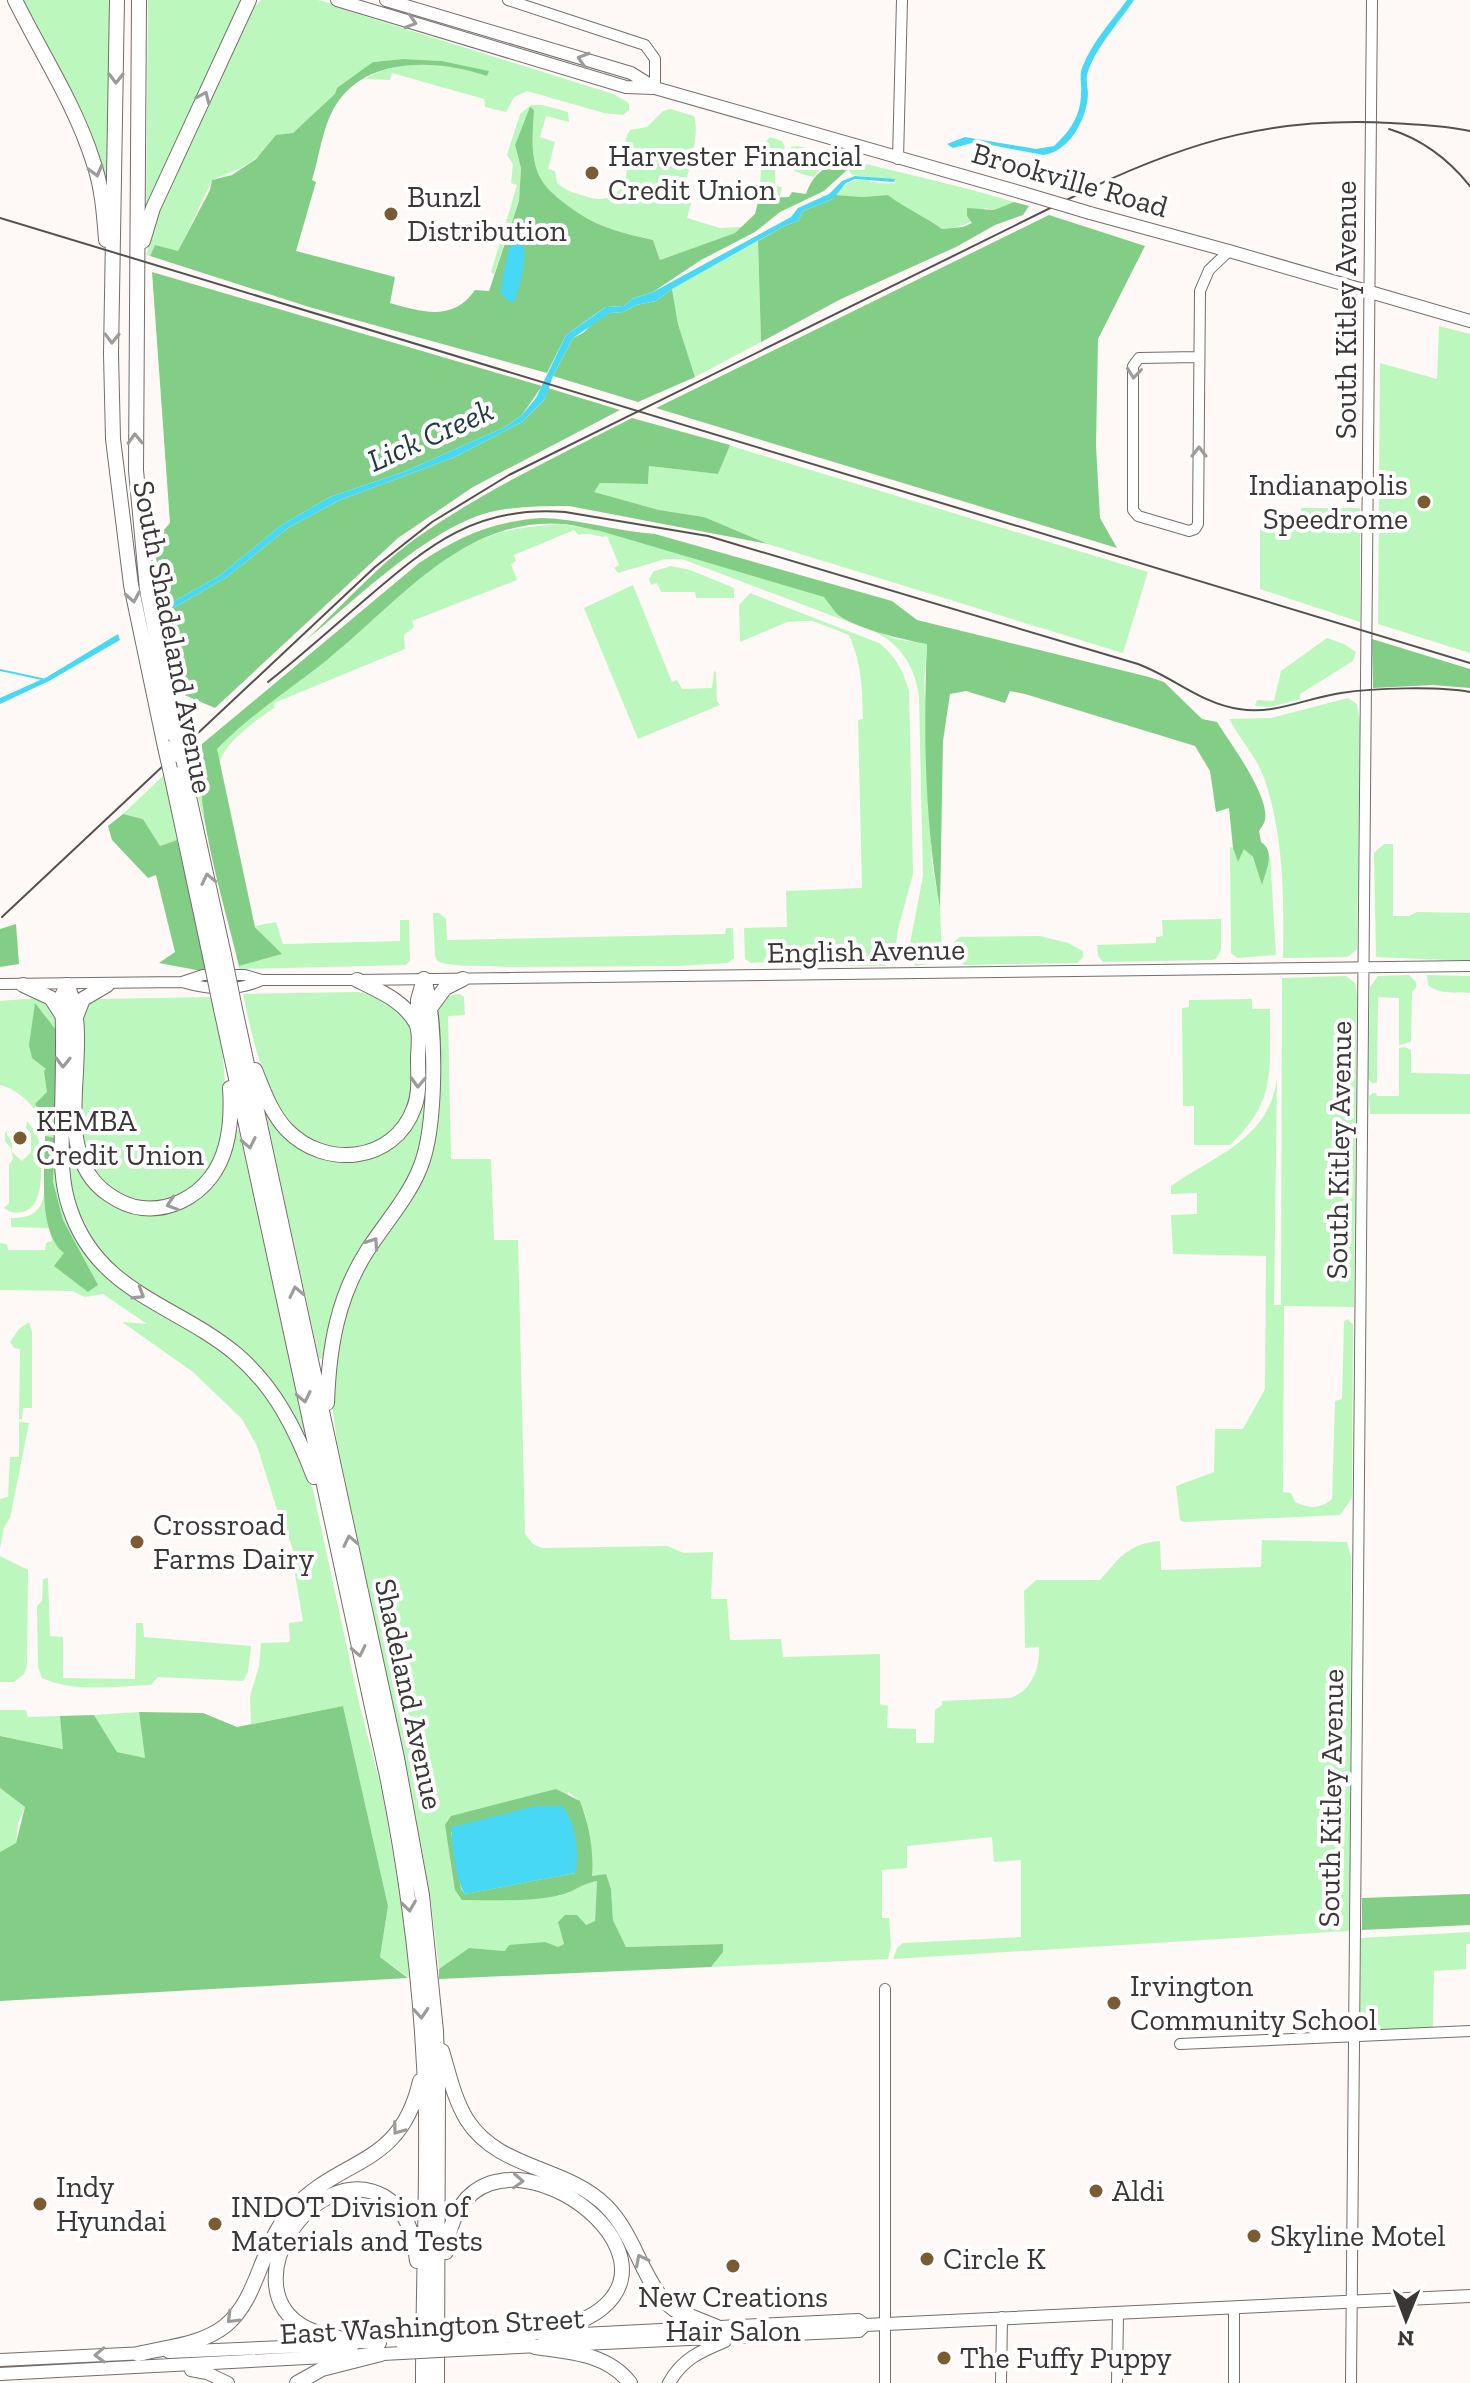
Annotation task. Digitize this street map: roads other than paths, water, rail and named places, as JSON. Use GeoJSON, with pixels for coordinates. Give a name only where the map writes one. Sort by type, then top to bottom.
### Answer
{"type":"FeatureCollection","features":[{"type":"Feature","properties":{"kind":"highway","name":"South Shadeland Avenue"},"geometry":{"type":"LineString","coordinates":[[117,0],[111,397],[119,503],[134,603],[171,742],[180,756],[228,1009],[228,1039]]}},
{"type":"Feature","properties":{"kind":"highway","name":"South Shadeland Avenue"},"geometry":{"type":"LineString","coordinates":[[139,0],[135,442],[141,542],[171,742],[170,769],[217,955]]}},
{"type":"Feature","properties":{"kind":"highway"},"geometry":{"type":"LineString","coordinates":[[15,1],[77,120],[93,162],[104,212],[112,309]]}},
{"type":"Feature","properties":{"kind":"highway"},"geometry":{"type":"LineString","coordinates":[[136,301],[143,240],[149,218],[249,2]]}},
{"type":"Feature","properties":{"kind":"highway"},"geometry":{"type":"LineString","coordinates":[[325,1423],[330,1351],[344,1297],[361,1261],[410,1189],[426,1150],[432,1112],[431,1008],[424,979]]}},
{"type":"Feature","properties":{"kind":"highway"},"geometry":{"type":"LineString","coordinates":[[238,1027],[268,1103],[281,1123],[309,1147],[324,1153],[346,1156],[364,1153],[387,1143],[401,1131],[411,1116],[418,1090],[418,1000],[424,979]]}},
{"type":"Feature","properties":{"kind":"highway"},"geometry":{"type":"LineString","coordinates":[[431,1008],[445,988],[463,979]]}},
{"type":"Feature","properties":{"kind":"highway"},"geometry":{"type":"LineString","coordinates":[[357,980],[394,998],[409,1013],[418,1029]]}},
{"type":"Feature","properties":{"kind":"highway"},"geometry":{"type":"LineString","coordinates":[[23,985],[51,998],[70,1018]]}},
{"type":"Feature","properties":{"kind":"highway"},"geometry":{"type":"LineString","coordinates":[[67,985],[62,996],[70,1018],[78,1153],[87,1172],[103,1191],[118,1201],[141,1208],[162,1207],[185,1200],[200,1189],[219,1165],[227,1141],[231,1108],[228,1039]]}},
{"type":"Feature","properties":{"kind":"highway"},"geometry":{"type":"LineString","coordinates":[[107,985],[83,999],[70,1018],[62,1164],[67,1199],[80,1232],[97,1259],[116,1279],[213,1337],[244,1361],[263,1382],[296,1432],[332,1525]]}},
{"type":"Feature","properties":{"kind":"highway","name":"South Shadeland Avenue"},"geometry":{"type":"LineString","coordinates":[[228,1009],[238,1027]]}},
{"type":"Feature","properties":{"kind":"highway","name":"Shadeland Avenue"},"geometry":{"type":"LineString","coordinates":[[238,1027],[408,1816],[424,1915],[436,2031],[439,2122],[437,2383]]}},
{"type":"Feature","properties":{"kind":"highway","name":"Shadeland Avenue"},"geometry":{"type":"LineString","coordinates":[[228,1039],[400,1849],[420,2001],[423,2057],[426,2150],[423,2383]]}},
{"type":"Feature","properties":{"kind":"highway"},"geometry":{"type":"LineString","coordinates":[[436,2031],[461,2109],[478,2135],[504,2154],[562,2177],[593,2194],[622,2225],[664,2301],[675,2310],[717,2327]]}},
{"type":"Feature","properties":{"kind":"highway"},"geometry":{"type":"LineString","coordinates":[[138,2354],[204,2338],[235,2318],[249,2294],[271,2238],[289,2212],[321,2184],[366,2161],[386,2145],[400,2128],[416,2096],[423,2057]]}},
{"type":"Feature","properties":{"kind":"highway"},"geometry":{"type":"LineString","coordinates":[[438,2300],[449,2233],[458,2212],[470,2197],[488,2185],[515,2180],[539,2183],[564,2193],[593,2213],[613,2236],[620,2258],[619,2280],[607,2303],[589,2316],[514,2337]]}},
{"type":"Feature","properties":{"kind":"highway"},"geometry":{"type":"LineString","coordinates":[[380,2349],[305,2327],[278,2298],[275,2275],[281,2252],[297,2224],[320,2201],[344,2190],[362,2189],[382,2195],[400,2209],[415,2246],[423,2308]]}},
{"type":"Feature","properties":{"kind":"highway"},"geometry":{"type":"LineString","coordinates":[[535,2347],[601,2360],[617,2369],[630,2383]]}},
{"type":"Feature","properties":{"kind":"highway"},"geometry":{"type":"LineString","coordinates":[[297,2383],[322,2369],[380,2349]]}},
{"type":"Feature","properties":{"kind":"main road","name":"Brookville Road"},"geometry":{"type":"LineString","coordinates":[[337,0],[626,87],[655,88],[1470,321]]}},
{"type":"Feature","properties":{"kind":"main road","name":"Brookville Road"},"geometry":{"type":"LineString","coordinates":[[386,0],[631,73],[655,88]]}},
{"type":"Feature","properties":{"kind":"main road","name":"East Washington Street"},"geometry":{"type":"LineString","coordinates":[[457,2345],[514,2337],[858,2320],[865,2325],[1470,2296]]}},
{"type":"Feature","properties":{"kind":"main road","name":"East Washington Street"},"geometry":{"type":"LineString","coordinates":[[0,2360],[457,2345],[535,2347],[859,2331],[865,2325]]}},
{"type":"Feature","properties":{"kind":"main road"},"geometry":{"type":"LineString","coordinates":[[669,2383],[677,2369],[690,2357],[735,2337]]}},
{"type":"Feature","properties":{"kind":"main road","name":"East Washington Street"},"geometry":{"type":"LineString","coordinates":[[0,2374],[168,2366],[380,2349]]}},
{"type":"Feature","properties":{"kind":"main road"},"geometry":{"type":"LineString","coordinates":[[168,2366],[207,2373],[228,2383]]}},
{"type":"Feature","properties":{"kind":"street"},"geometry":{"type":"LineString","coordinates":[[508,0],[645,45],[655,59],[655,88]]}},
{"type":"Feature","properties":{"kind":"street"},"geometry":{"type":"LineString","coordinates":[[898,159],[902,0]]}},
{"type":"Feature","properties":{"kind":"street","name":"South Kitley Avenue"},"geometry":{"type":"LineString","coordinates":[[1351,2383],[1372,0]]}},
{"type":"Feature","properties":{"kind":"street"},"geometry":{"type":"LineString","coordinates":[[1199,357],[1139,358],[1133,366],[1133,510],[1140,517],[1189,531],[1198,524],[1200,288],[1209,270],[1229,251]]}},
{"type":"Feature","properties":{"kind":"street","name":"English Avenue"},"geometry":{"type":"LineString","coordinates":[[0,984],[182,982],[204,989],[244,988],[262,980],[1470,966]]}},
{"type":"Feature","properties":{"kind":"street"},"geometry":{"type":"LineString","coordinates":[[885,1989],[885,2383]]}},
{"type":"Feature","properties":{"kind":"street"},"geometry":{"type":"LineString","coordinates":[[1180,2044],[1470,2031]]}},
{"type":"Feature","properties":{"kind":"street"},"geometry":{"type":"LineString","coordinates":[[1234,2307],[1234,2383]]}},
{"type":"Feature","properties":{"kind":"street"},"geometry":{"type":"LineString","coordinates":[[1117,2383],[1118,2313]]}},
{"type":"Feature","properties":{"kind":"street"},"geometry":{"type":"LineString","coordinates":[[1001,2383],[1002,2317]]}},
{"type":"Feature","properties":{"kind":"water"},"geometry":{"type":"Polygon","coordinates":[[[1127,0],[1134,0],[1090,66],[1087,103],[1080,123],[1061,148],[1043,155],[976,142],[953,148],[947,144],[965,137],[1036,149],[1054,146],[1077,116],[1081,71],[1086,59],[1127,0]]]}},
{"type":"Feature","properties":{"kind":"water","name":"Lick Creek"},"geometry":{"type":"Polygon","coordinates":[[[855,176],[895,179],[894,182],[855,179],[846,183],[833,199],[803,211],[798,221],[672,289],[656,301],[610,313],[573,338],[545,399],[522,422],[455,457],[340,500],[288,528],[227,577],[165,613],[164,607],[219,576],[283,524],[330,497],[406,471],[505,427],[522,415],[536,398],[566,335],[606,307],[624,306],[632,299],[653,292],[791,217],[798,208],[829,194],[842,181],[855,176]]]}},
{"type":"Feature","properties":{"kind":"water"},"geometry":{"type":"Polygon","coordinates":[[[515,236],[521,237],[524,260],[517,295],[514,302],[510,302],[500,293],[509,247],[515,236]]]}},
{"type":"Feature","properties":{"kind":"water"},"geometry":{"type":"Polygon","coordinates":[[[118,634],[120,640],[49,681],[0,704],[0,698],[47,677],[118,634]]]}},
{"type":"Feature","properties":{"kind":"water"},"geometry":{"type":"Polygon","coordinates":[[[536,1806],[562,1806],[567,1812],[576,1838],[575,1873],[465,1894],[455,1861],[452,1827],[536,1806]]]}},
{"type":"Feature","properties":{"kind":"waterway"},"geometry":{"type":"LineString","coordinates":[[0,670],[42,679]]}},
{"type":"Feature","properties":{"kind":"railway"},"geometry":{"type":"LineString","coordinates":[[2,917],[375,567],[432,522],[509,475],[1091,188],[1166,156],[1237,135],[1310,124],[1391,123],[1470,131]]}},
{"type":"Feature","properties":{"kind":"railway"},"geometry":{"type":"LineString","coordinates":[[1389,129],[1413,138],[1434,152],[1470,186]]}},
{"type":"Feature","properties":{"kind":"railway"},"geometry":{"type":"LineString","coordinates":[[0,218],[1470,663]]}},
{"type":"Feature","properties":{"kind":"railway"},"geometry":{"type":"LineString","coordinates":[[268,682],[434,545],[480,522],[534,511],[565,512],[708,536],[1138,664],[1213,702],[1239,709],[1265,710],[1328,695],[1370,690],[1424,688],[1470,692]]}},
{"type":"Feature","properties":{"kind":"place","name":"Harvester Financial Credit Union"},"geometry":{"type":"Point","coordinates":[592,173]}},
{"type":"Feature","properties":{"kind":"place","name":"Bunzl Distribution"},"geometry":{"type":"Point","coordinates":[391,214]}},
{"type":"Feature","properties":{"kind":"place","name":"Indianapolis Speedrome"},"geometry":{"type":"Point","coordinates":[1424,502]}},
{"type":"Feature","properties":{"kind":"place","name":"KEMBA Credit Union"},"geometry":{"type":"Point","coordinates":[20,1138]}},
{"type":"Feature","properties":{"kind":"place","name":"Crossroad Farms Dairy"},"geometry":{"type":"Point","coordinates":[137,1542]}},
{"type":"Feature","properties":{"kind":"place","name":"Irvington Community School"},"geometry":{"type":"Point","coordinates":[1114,2003]}},
{"type":"Feature","properties":{"kind":"place","name":"Aldi"},"geometry":{"type":"Point","coordinates":[1096,2191]}},
{"type":"Feature","properties":{"kind":"place","name":"Indy Hyundai"},"geometry":{"type":"Point","coordinates":[40,2204]}},
{"type":"Feature","properties":{"kind":"place","name":"INDOT Division of Materials and Tests"},"geometry":{"type":"Point","coordinates":[215,2224]}},
{"type":"Feature","properties":{"kind":"place","name":"Skyline Motel"},"geometry":{"type":"Point","coordinates":[1254,2236]}},
{"type":"Feature","properties":{"kind":"place","name":"Circle K"},"geometry":{"type":"Point","coordinates":[927,2259]}},
{"type":"Feature","properties":{"kind":"place","name":"New Creations Hair Salon"},"geometry":{"type":"Point","coordinates":[733,2266]}},
{"type":"Feature","properties":{"kind":"place","name":"The Fuffy Puppy"},"geometry":{"type":"Point","coordinates":[944,2358]}}]}
